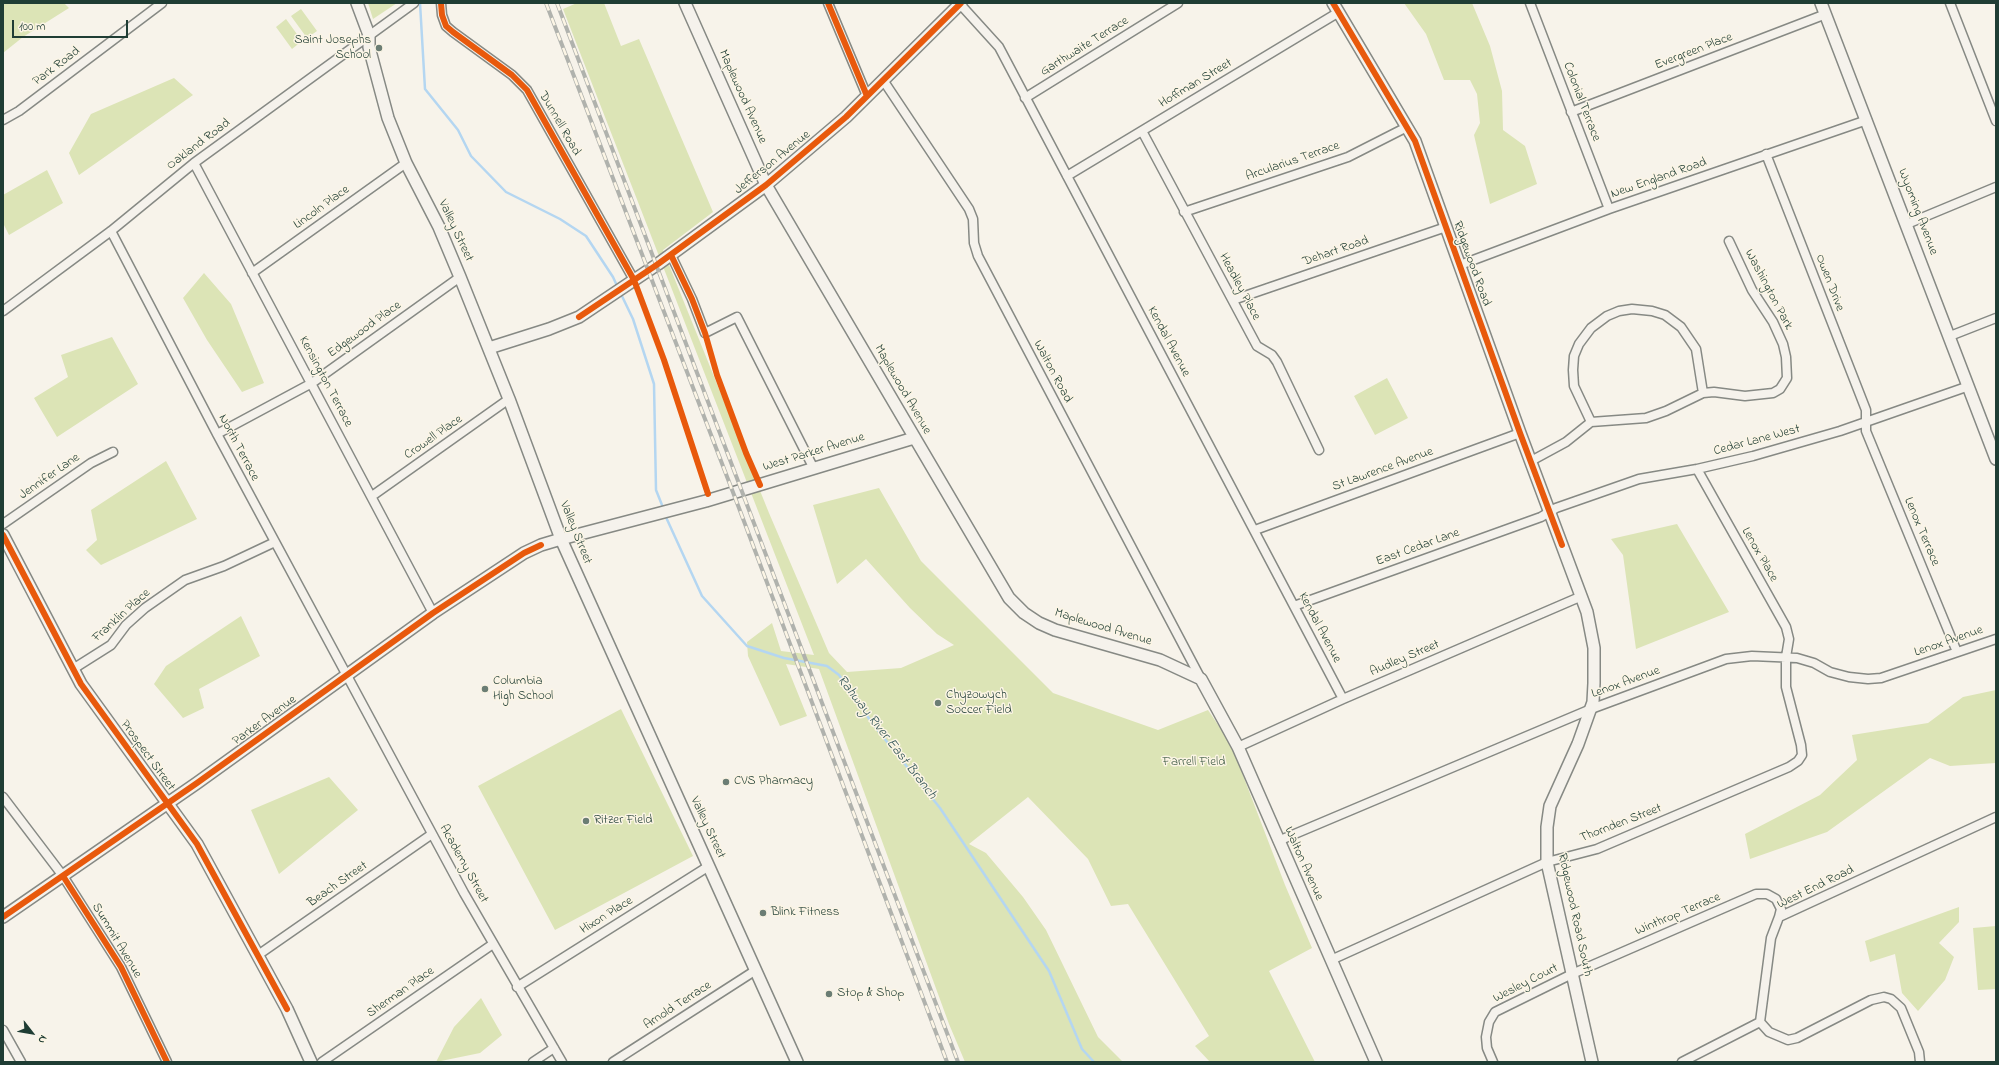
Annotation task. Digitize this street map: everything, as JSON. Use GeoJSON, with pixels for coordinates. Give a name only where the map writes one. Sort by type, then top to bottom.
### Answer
{"type":"FeatureCollection","features":[{"type":"Feature","properties":{"kind":"street","name":"Park Road"},"geometry":{"type":"LineString","coordinates":[[3,120],[19,110],[162,3]]}},
{"type":"Feature","properties":{"kind":"street","name":"Valley Street"},"geometry":{"type":"LineString","coordinates":[[358,3],[369,35],[369,47],[388,118],[406,163],[439,227],[460,277],[509,399],[561,539],[634,705],[798,1062]]}},
{"type":"Feature","properties":{"kind":"street","name":"Oakland Road"},"geometry":{"type":"LineString","coordinates":[[3,311],[111,231],[194,163],[414,3]]}},
{"type":"Feature","properties":{"kind":"street","name":"Dunnell Road"},"geometry":{"type":"LineString","coordinates":[[441,3],[442,14],[446,26],[452,32],[512,75],[527,90],[634,280]]}},
{"type":"Feature","properties":{"kind":"street","name":"Maplewood Avenue"},"geometry":{"type":"LineString","coordinates":[[685,3],[766,185],[1009,598],[1024,613],[1039,623],[1055,630],[1160,660],[1201,679]]}},
{"type":"Feature","properties":{"kind":"street"},"geometry":{"type":"LineString","coordinates":[[828,3],[867,96]]}},
{"type":"Feature","properties":{"kind":"street","name":"Jefferson Avenue"},"geometry":{"type":"LineString","coordinates":[[489,348],[573,320],[613,295],[671,255],[766,185],[846,117],[960,3]]}},
{"type":"Feature","properties":{"kind":"street","name":"Kendal Avenue"},"geometry":{"type":"LineString","coordinates":[[960,3],[999,47],[1343,699]]}},
{"type":"Feature","properties":{"kind":"street","name":"Garthwaite Terrace"},"geometry":{"type":"LineString","coordinates":[[1025,98],[1178,3]]}},
{"type":"Feature","properties":{"kind":"street","name":"Colonial Terrace"},"geometry":{"type":"LineString","coordinates":[[1530,3],[1609,209]]}},
{"type":"Feature","properties":{"kind":"street","name":"Wyoming Avenue"},"geometry":{"type":"LineString","coordinates":[[1821,3],[1996,459]]}},
{"type":"Feature","properties":{"kind":"street"},"geometry":{"type":"LineString","coordinates":[[1950,3],[1996,121]]}},
{"type":"Feature","properties":{"kind":"street","name":"Ridgewood Road"},"geometry":{"type":"LineString","coordinates":[[1336,8],[1415,141],[1562,545]]}},
{"type":"Feature","properties":{"kind":"street","name":"Hoffman Street"},"geometry":{"type":"LineString","coordinates":[[1067,176],[1142,131],[1336,8]]}},
{"type":"Feature","properties":{"kind":"street","name":"Evergreen Place"},"geometry":{"type":"LineString","coordinates":[[1571,112],[1826,14]]}},
{"type":"Feature","properties":{"kind":"street","name":"Walton Road"},"geometry":{"type":"LineString","coordinates":[[883,80],[969,209],[972,219],[974,243],[978,256],[1201,679]]}},
{"type":"Feature","properties":{"kind":"street","name":"New England Road"},"geometry":{"type":"LineString","coordinates":[[1460,265],[1609,209],[1867,120]]}},
{"type":"Feature","properties":{"kind":"street","name":"Arcularius Terrace"},"geometry":{"type":"LineString","coordinates":[[1184,212],[1348,157],[1407,127]]}},
{"type":"Feature","properties":{"kind":"street","name":"Headley Place"},"geometry":{"type":"LineString","coordinates":[[1142,131],[1257,346],[1272,355],[1277,362],[1319,450]]}},
{"type":"Feature","properties":{"kind":"street","name":"Owen Drive"},"geometry":{"type":"LineString","coordinates":[[1766,154],[1866,410],[1866,420]]}},
{"type":"Feature","properties":{"kind":"street","name":"Kensington Terrace"},"geometry":{"type":"LineString","coordinates":[[194,163],[433,613]]}},
{"type":"Feature","properties":{"kind":"street","name":"Lincoln Place"},"geometry":{"type":"LineString","coordinates":[[252,273],[406,163]]}},
{"type":"Feature","properties":{"kind":"street"},"geometry":{"type":"LineString","coordinates":[[1907,224],[1996,187]]}},
{"type":"Feature","properties":{"kind":"street","name":"Dehart Road"},"geometry":{"type":"LineString","coordinates":[[1233,300],[1446,227]]}},
{"type":"Feature","properties":{"kind":"street","name":"North Terrace"},"geometry":{"type":"LineString","coordinates":[[111,231],[217,434],[347,676]]}},
{"type":"Feature","properties":{"kind":"street","name":"Washington Park"},"geometry":{"type":"LineString","coordinates":[[1591,422],[1646,418],[1666,411],[1702,393],[1714,392],[1745,396],[1769,394],[1780,389],[1787,378],[1786,357],[1783,344],[1774,322],[1752,290],[1729,241]]}},
{"type":"Feature","properties":{"kind":"street"},"geometry":{"type":"LineString","coordinates":[[671,255],[692,298],[705,333],[737,317],[813,467]]}},
{"type":"Feature","properties":{"kind":"street","name":"Edgewood Place"},"geometry":{"type":"LineString","coordinates":[[217,434],[312,383],[460,277]]}},
{"type":"Feature","properties":{"kind":"street"},"geometry":{"type":"LineString","coordinates":[[1531,461],[1566,442],[1591,422],[1574,386],[1572,370],[1574,356],[1579,344],[1591,328],[1607,316],[1619,311],[1632,309],[1652,311],[1664,315],[1681,327],[1696,349],[1702,393]]}},
{"type":"Feature","properties":{"kind":"street"},"geometry":{"type":"LineString","coordinates":[[1950,336],[1996,318]]}},
{"type":"Feature","properties":{"kind":"street","name":"Cedar Lane West"},"geometry":{"type":"LineString","coordinates":[[1550,512],[1556,508],[1639,479],[1697,469],[1754,456],[1840,431],[1866,420],[1969,386]]}},
{"type":"Feature","properties":{"kind":"street","name":"Crowell Place"},"geometry":{"type":"LineString","coordinates":[[372,496],[509,399]]}},
{"type":"Feature","properties":{"kind":"street","name":"Lenox Terrace"},"geometry":{"type":"LineString","coordinates":[[1866,420],[1866,431],[1957,652]]}},
{"type":"Feature","properties":{"kind":"street","name":"St Lawrence Avenue"},"geometry":{"type":"LineString","coordinates":[[1255,530],[1520,433]]}},
{"type":"Feature","properties":{"kind":"street","name":"West Parker Avenue"},"geometry":{"type":"LineString","coordinates":[[561,539],[760,485],[813,467],[914,438]]}},
{"type":"Feature","properties":{"kind":"street","name":"Jennifer Lane"},"geometry":{"type":"LineString","coordinates":[[3,524],[91,463],[113,452]]}},
{"type":"Feature","properties":{"kind":"street","name":"Lenox Place"},"geometry":{"type":"LineString","coordinates":[[1697,469],[1786,627],[1789,639],[1786,657]]}},
{"type":"Feature","properties":{"kind":"street","name":"East Cedar Lane"},"geometry":{"type":"LineString","coordinates":[[1294,606],[1541,517],[1550,512]]}},
{"type":"Feature","properties":{"kind":"street","name":"Prospect Street"},"geometry":{"type":"LineString","coordinates":[[3,536],[81,684],[169,803],[197,844],[258,955],[311,1062]]}},
{"type":"Feature","properties":{"kind":"street","name":"Parker Avenue"},"geometry":{"type":"LineString","coordinates":[[3,917],[169,803],[433,613],[524,554],[541,545],[561,539]]}},
{"type":"Feature","properties":{"kind":"street","name":"Franklin Place"},"geometry":{"type":"LineString","coordinates":[[73,669],[111,645],[126,625],[145,608],[185,580],[224,566],[275,542]]}},
{"type":"Feature","properties":{"kind":"street","name":"Ridgewood Road South"},"geometry":{"type":"LineString","coordinates":[[1562,545],[1582,596],[1594,648],[1594,683],[1591,709],[1578,744],[1550,806],[1547,827],[1547,862],[1592,1062]]}},
{"type":"Feature","properties":{"kind":"street","name":"Audley Street"},"geometry":{"type":"LineString","coordinates":[[1238,747],[1343,699],[1582,596]]}},
{"type":"Feature","properties":{"kind":"street","name":"Lenox Avenue"},"geometry":{"type":"LineString","coordinates":[[1278,841],[1591,709],[1726,660],[1752,656],[1786,657],[1814,663],[1830,672],[1849,677],[1868,679],[1881,678],[1996,639]]}},
{"type":"Feature","properties":{"kind":"street","name":"Thornden Street"},"geometry":{"type":"LineString","coordinates":[[1331,960],[1547,862],[1597,849],[1789,767],[1798,761],[1802,755],[1801,745],[1786,687],[1786,657]]}},
{"type":"Feature","properties":{"kind":"street","name":"Academy Street"},"geometry":{"type":"LineString","coordinates":[[347,676],[493,944],[562,1062]]}},
{"type":"Feature","properties":{"kind":"street","name":"Walton Avenue"},"geometry":{"type":"LineString","coordinates":[[1201,679],[1238,747],[1376,1062]]}},
{"type":"Feature","properties":{"kind":"street","name":"Summit Avenue"},"geometry":{"type":"LineString","coordinates":[[3,797],[63,876],[121,966],[167,1062]]}},
{"type":"Feature","properties":{"kind":"street","name":"West End Road"},"geometry":{"type":"LineString","coordinates":[[1760,1022],[1771,938],[1779,917],[1996,817]]}},
{"type":"Feature","properties":{"kind":"street","name":"Beach Street"},"geometry":{"type":"LineString","coordinates":[[258,955],[432,834]]}},
{"type":"Feature","properties":{"kind":"street","name":"Hixon Place"},"geometry":{"type":"LineString","coordinates":[[518,987],[709,866]]}},
{"type":"Feature","properties":{"kind":"street","name":"Winthrop Terrace"},"geometry":{"type":"LineString","coordinates":[[1572,974],[1756,894],[1767,894],[1776,899],[1781,909],[1779,917]]}},
{"type":"Feature","properties":{"kind":"street","name":"Sherman Place"},"geometry":{"type":"LineString","coordinates":[[322,1062],[493,944]]}},
{"type":"Feature","properties":{"kind":"street","name":"Arnold Terrace"},"geometry":{"type":"LineString","coordinates":[[613,1062],[756,970]]}},
{"type":"Feature","properties":{"kind":"street","name":"Wesley Court"},"geometry":{"type":"LineString","coordinates":[[1494,1062],[1487,1048],[1486,1037],[1489,1022],[1494,1012],[1572,974]]}},
{"type":"Feature","properties":{"kind":"street"},"geometry":{"type":"LineString","coordinates":[[1682,1062],[1760,1022],[1769,1032],[1788,1040],[1797,1038],[1877,998],[1891,999],[1897,1003],[1902,1011],[1919,1052],[1920,1062]]}},
{"type":"Feature","properties":{"kind":"street"},"geometry":{"type":"LineString","coordinates":[[3,1030],[21,1062]]}},
{"type":"Feature","properties":{"kind":"street"},"geometry":{"type":"LineString","coordinates":[[533,1062],[554,1048]]}},
{"type":"Feature","properties":{"kind":"green space"},"geometry":{"type":"Polygon","coordinates":[[[3,3],[64,3],[69,8],[23,37],[3,53],[3,3]]]}},
{"type":"Feature","properties":{"kind":"green space"},"geometry":{"type":"Polygon","coordinates":[[[368,3],[397,3],[373,19],[368,3]]]}},
{"type":"Feature","properties":{"kind":"green space","name":"Farrell Field"},"geometry":{"type":"Polygon","coordinates":[[[577,3],[604,3],[621,46],[639,39],[713,212],[663,250],[769,513],[829,653],[847,672],[901,668],[954,645],[937,634],[910,608],[866,559],[837,584],[813,505],[879,488],[921,561],[1053,693],[1158,730],[1208,710],[1231,744],[1285,885],[1312,948],[1269,971],[1315,1062],[1210,1062],[1195,1046],[1209,1036],[1128,904],[1111,906],[1088,859],[1028,797],[969,844],[986,853],[1023,897],[1046,930],[1098,1037],[1123,1062],[965,1062],[949,1024],[819,669],[786,664],[807,716],[780,726],[748,656],[747,642],[772,623],[781,651],[814,655],[563,9],[577,3]]]}},
{"type":"Feature","properties":{"kind":"green space"},"geometry":{"type":"Polygon","coordinates":[[[1404,3],[1472,3],[1490,46],[1502,91],[1503,130],[1525,146],[1537,184],[1490,204],[1474,135],[1480,123],[1477,94],[1470,80],[1444,80],[1426,34],[1404,3]]]}},
{"type":"Feature","properties":{"kind":"green space"},"geometry":{"type":"Polygon","coordinates":[[[301,9],[317,31],[307,38],[291,16],[301,9]]]}},
{"type":"Feature","properties":{"kind":"green space"},"geometry":{"type":"Polygon","coordinates":[[[286,19],[302,41],[292,49],[276,27],[286,19]]]}},
{"type":"Feature","properties":{"kind":"green space"},"geometry":{"type":"Polygon","coordinates":[[[174,78],[193,95],[79,175],[69,153],[91,114],[174,78]]]}},
{"type":"Feature","properties":{"kind":"green space"},"geometry":{"type":"Polygon","coordinates":[[[47,170],[63,203],[9,235],[3,223],[3,195],[47,170]]]}},
{"type":"Feature","properties":{"kind":"green space"},"geometry":{"type":"Polygon","coordinates":[[[204,273],[231,304],[264,383],[242,392],[207,340],[183,298],[204,273]]]}},
{"type":"Feature","properties":{"kind":"green space"},"geometry":{"type":"Polygon","coordinates":[[[112,337],[138,384],[57,437],[34,398],[68,377],[61,355],[112,337]]]}},
{"type":"Feature","properties":{"kind":"green space"},"geometry":{"type":"Polygon","coordinates":[[[1387,378],[1408,418],[1375,435],[1354,396],[1387,378]]]}},
{"type":"Feature","properties":{"kind":"green space"},"geometry":{"type":"Polygon","coordinates":[[[166,461],[197,519],[101,565],[86,550],[97,540],[91,510],[166,461]]]}},
{"type":"Feature","properties":{"kind":"green space"},"geometry":{"type":"Polygon","coordinates":[[[1677,524],[1729,612],[1636,649],[1623,555],[1611,539],[1677,524]]]}},
{"type":"Feature","properties":{"kind":"green space"},"geometry":{"type":"Polygon","coordinates":[[[241,616],[260,656],[199,689],[204,708],[183,718],[154,684],[166,666],[241,616]]]}},
{"type":"Feature","properties":{"kind":"green space"},"geometry":{"type":"Polygon","coordinates":[[[1996,690],[1996,763],[1950,766],[1930,758],[1827,832],[1750,859],[1745,834],[1820,795],[1857,760],[1852,735],[1928,723],[1963,697],[1996,690]]]}},
{"type":"Feature","properties":{"kind":"green space","name":"Ritzer Field"},"geometry":{"type":"Polygon","coordinates":[[[621,709],[693,856],[555,930],[478,786],[621,709]]]}},
{"type":"Feature","properties":{"kind":"green space"},"geometry":{"type":"Polygon","coordinates":[[[329,777],[358,810],[279,874],[251,810],[329,777]]]}},
{"type":"Feature","properties":{"kind":"green space"},"geometry":{"type":"Polygon","coordinates":[[[1959,907],[1959,922],[1939,943],[1954,957],[1945,980],[1918,1011],[1902,993],[1895,954],[1870,962],[1865,941],[1959,907]]]}},
{"type":"Feature","properties":{"kind":"green space"},"geometry":{"type":"Polygon","coordinates":[[[1996,926],[1996,989],[1978,990],[1973,928],[1996,926]]]}},
{"type":"Feature","properties":{"kind":"green space"},"geometry":{"type":"Polygon","coordinates":[[[481,998],[502,1035],[480,1053],[436,1062],[454,1027],[481,998]]]}},
{"type":"Feature","properties":{"kind":"waterway","name":"Rahway River East Branch"},"geometry":{"type":"LineString","coordinates":[[420,3],[425,89],[458,130],[471,156],[506,192],[560,219],[586,236],[613,277],[618,288]]}},
{"type":"Feature","properties":{"kind":"waterway","name":"Rahway River East Branch"},"geometry":{"type":"LineString","coordinates":[[620,292],[633,319],[654,384],[656,490],[664,510]]}},
{"type":"Feature","properties":{"kind":"waterway","name":"Rahway River East Branch"},"geometry":{"type":"LineString","coordinates":[[665,515],[702,596],[747,646],[784,658],[827,666],[839,675],[872,723],[940,808],[1049,971],[1082,1049],[1094,1062]]}},
{"type":"Feature","properties":{"kind":"railway"},"geometry":{"type":"LineString","coordinates":[[546,3],[739,508],[947,1062]]}},
{"type":"Feature","properties":{"kind":"railway"},"geometry":{"type":"LineString","coordinates":[[557,3],[958,1062]]}},
{"type":"Feature","properties":{"kind":"cycle path"},"geometry":{"type":"LineString","coordinates":[[441,3],[442,15],[446,26],[512,75],[527,90],[634,280],[664,360],[708,494]]}},
{"type":"Feature","properties":{"kind":"cycle path"},"geometry":{"type":"LineString","coordinates":[[828,3],[867,96]]}},
{"type":"Feature","properties":{"kind":"cycle path"},"geometry":{"type":"LineString","coordinates":[[579,317],[658,264],[766,185],[846,117],[961,3]]}},
{"type":"Feature","properties":{"kind":"cycle path"},"geometry":{"type":"LineString","coordinates":[[1333,3],[1415,141],[1562,545]]}},
{"type":"Feature","properties":{"kind":"cycle path"},"geometry":{"type":"LineString","coordinates":[[671,255],[692,299],[705,333],[717,375],[746,453],[760,485]]}},
{"type":"Feature","properties":{"kind":"cycle path"},"geometry":{"type":"LineString","coordinates":[[3,535],[81,684],[197,844],[287,1009]]}},
{"type":"Feature","properties":{"kind":"cycle path"},"geometry":{"type":"LineString","coordinates":[[3,917],[197,783],[433,613],[524,553],[541,545]]}},
{"type":"Feature","properties":{"kind":"cycle path"},"geometry":{"type":"LineString","coordinates":[[63,876],[121,967],[167,1062]]}},
{"type":"Feature","properties":{"kind":"place","name":"Saint Josephs School"},"geometry":{"type":"Point","coordinates":[379,48]}},
{"type":"Feature","properties":{"kind":"place","name":"Columbia High School"},"geometry":{"type":"Point","coordinates":[485,689]}},
{"type":"Feature","properties":{"kind":"place","name":"Chyzowych Soccer Field"},"geometry":{"type":"Point","coordinates":[938,703]}},
{"type":"Feature","properties":{"kind":"place","name":"CVS Pharmacy"},"geometry":{"type":"Point","coordinates":[726,782]}},
{"type":"Feature","properties":{"kind":"place","name":"Ritzer Field"},"geometry":{"type":"Point","coordinates":[586,821]}},
{"type":"Feature","properties":{"kind":"place","name":"Blink Fitness"},"geometry":{"type":"Point","coordinates":[763,913]}},
{"type":"Feature","properties":{"kind":"place","name":"Stop & Shop"},"geometry":{"type":"Point","coordinates":[829,994]}}]}
